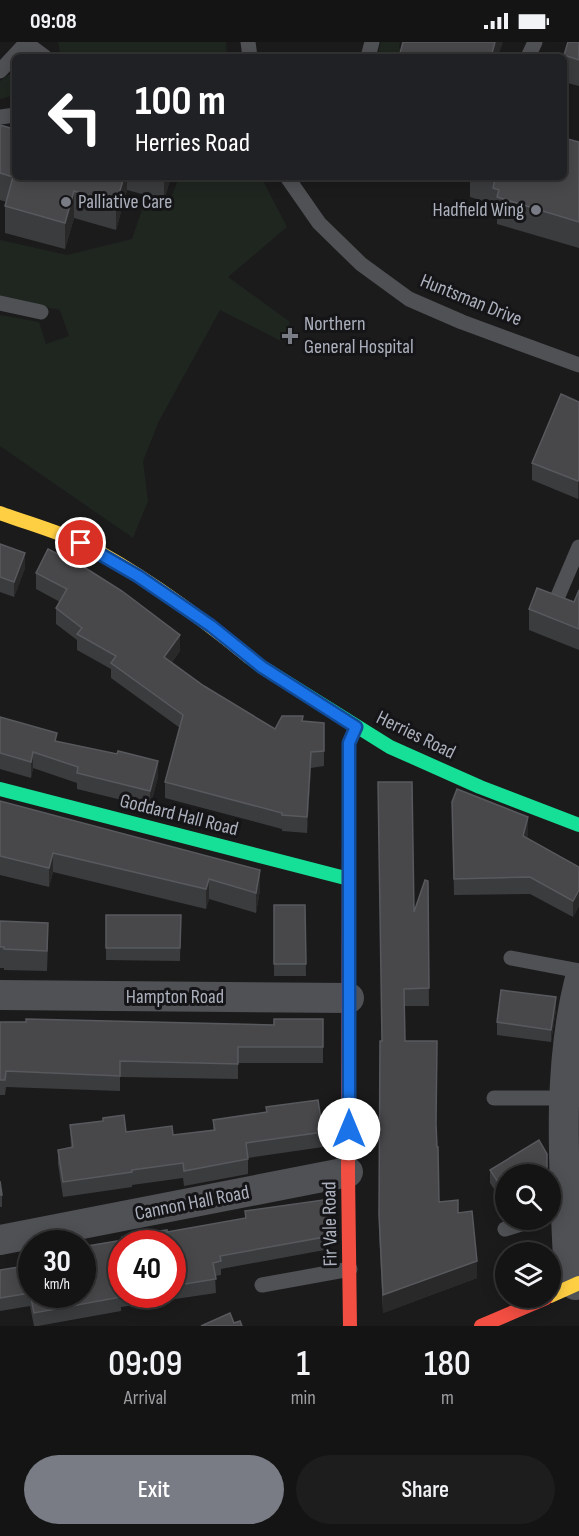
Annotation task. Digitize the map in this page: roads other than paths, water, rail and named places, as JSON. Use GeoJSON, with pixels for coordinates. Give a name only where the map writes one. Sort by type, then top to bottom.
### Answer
{"type":"FeatureCollection","features":[{"type":"Feature","properties":{"kind":"street","name":"Herries Road"},"geometry":{"type":"LineString","coordinates":[[0,513],[81,543],[138,576],[211,626],[262,667],[390,747],[480,787],[579,825]]}},
{"type":"Feature","properties":{"kind":"street","name":"Fir Vale Road"},"geometry":{"type":"LineString","coordinates":[[350,1326],[349,743],[356,727]]}},
{"type":"Feature","properties":{"kind":"street","name":"Goddard Hall Road"},"geometry":{"type":"LineString","coordinates":[[0,789],[349,879]]}},
{"type":"Feature","properties":{"kind":"street"},"geometry":{"type":"LineString","coordinates":[[560,1164],[567,1047],[579,982]]}},
{"type":"Feature","properties":{"kind":"street","name":"Hampton Road"},"geometry":{"type":"LineString","coordinates":[[0,995],[350,998]]}},
{"type":"Feature","properties":{"kind":"street","name":"Cannon Hall Road"},"geometry":{"type":"LineString","coordinates":[[0,1240],[348,1172]]}},
{"type":"Feature","properties":{"kind":"street"},"geometry":{"type":"LineString","coordinates":[[561,1226],[568,1260],[568,1288]]}},
{"type":"Feature","properties":{"kind":"street"},"geometry":{"type":"LineString","coordinates":[[481,1326],[523,1308]]}},
{"type":"Feature","properties":{"kind":"lane"},"geometry":{"type":"LineString","coordinates":[[16,54],[27,43],[41,54]]}},
{"type":"Feature","properties":{"kind":"lane"},"geometry":{"type":"LineString","coordinates":[[0,71],[12,59]]}},
{"type":"Feature","properties":{"kind":"lane","name":"Huntsman Drive"},"geometry":{"type":"LineString","coordinates":[[289,180],[318,223],[361,264],[409,299],[462,322],[579,365]]}},
{"type":"Feature","properties":{"kind":"lane"},"geometry":{"type":"LineString","coordinates":[[0,303],[41,312]]}},
{"type":"Feature","properties":{"kind":"lane"},"geometry":{"type":"LineString","coordinates":[[555,603],[579,546]]}},
{"type":"Feature","properties":{"kind":"lane"},"geometry":{"type":"LineString","coordinates":[[511,958],[579,971]]}},
{"type":"Feature","properties":{"kind":"lane"},"geometry":{"type":"LineString","coordinates":[[494,1098],[564,1098]]}},
{"type":"Feature","properties":{"kind":"lane"},"geometry":{"type":"LineString","coordinates":[[262,1285],[350,1269]]}},
{"type":"Feature","properties":{"kind":"place","name":"Palliative Care"},"geometry":{"type":"Point","coordinates":[66,202]}},
{"type":"Feature","properties":{"kind":"place","name":"Hadfield Wing"},"geometry":{"type":"Point","coordinates":[536,210]}},
{"type":"Feature","properties":{"kind":"place","name":"Northern General Hospital"},"geometry":{"type":"Point","coordinates":[290,336]}}]}
